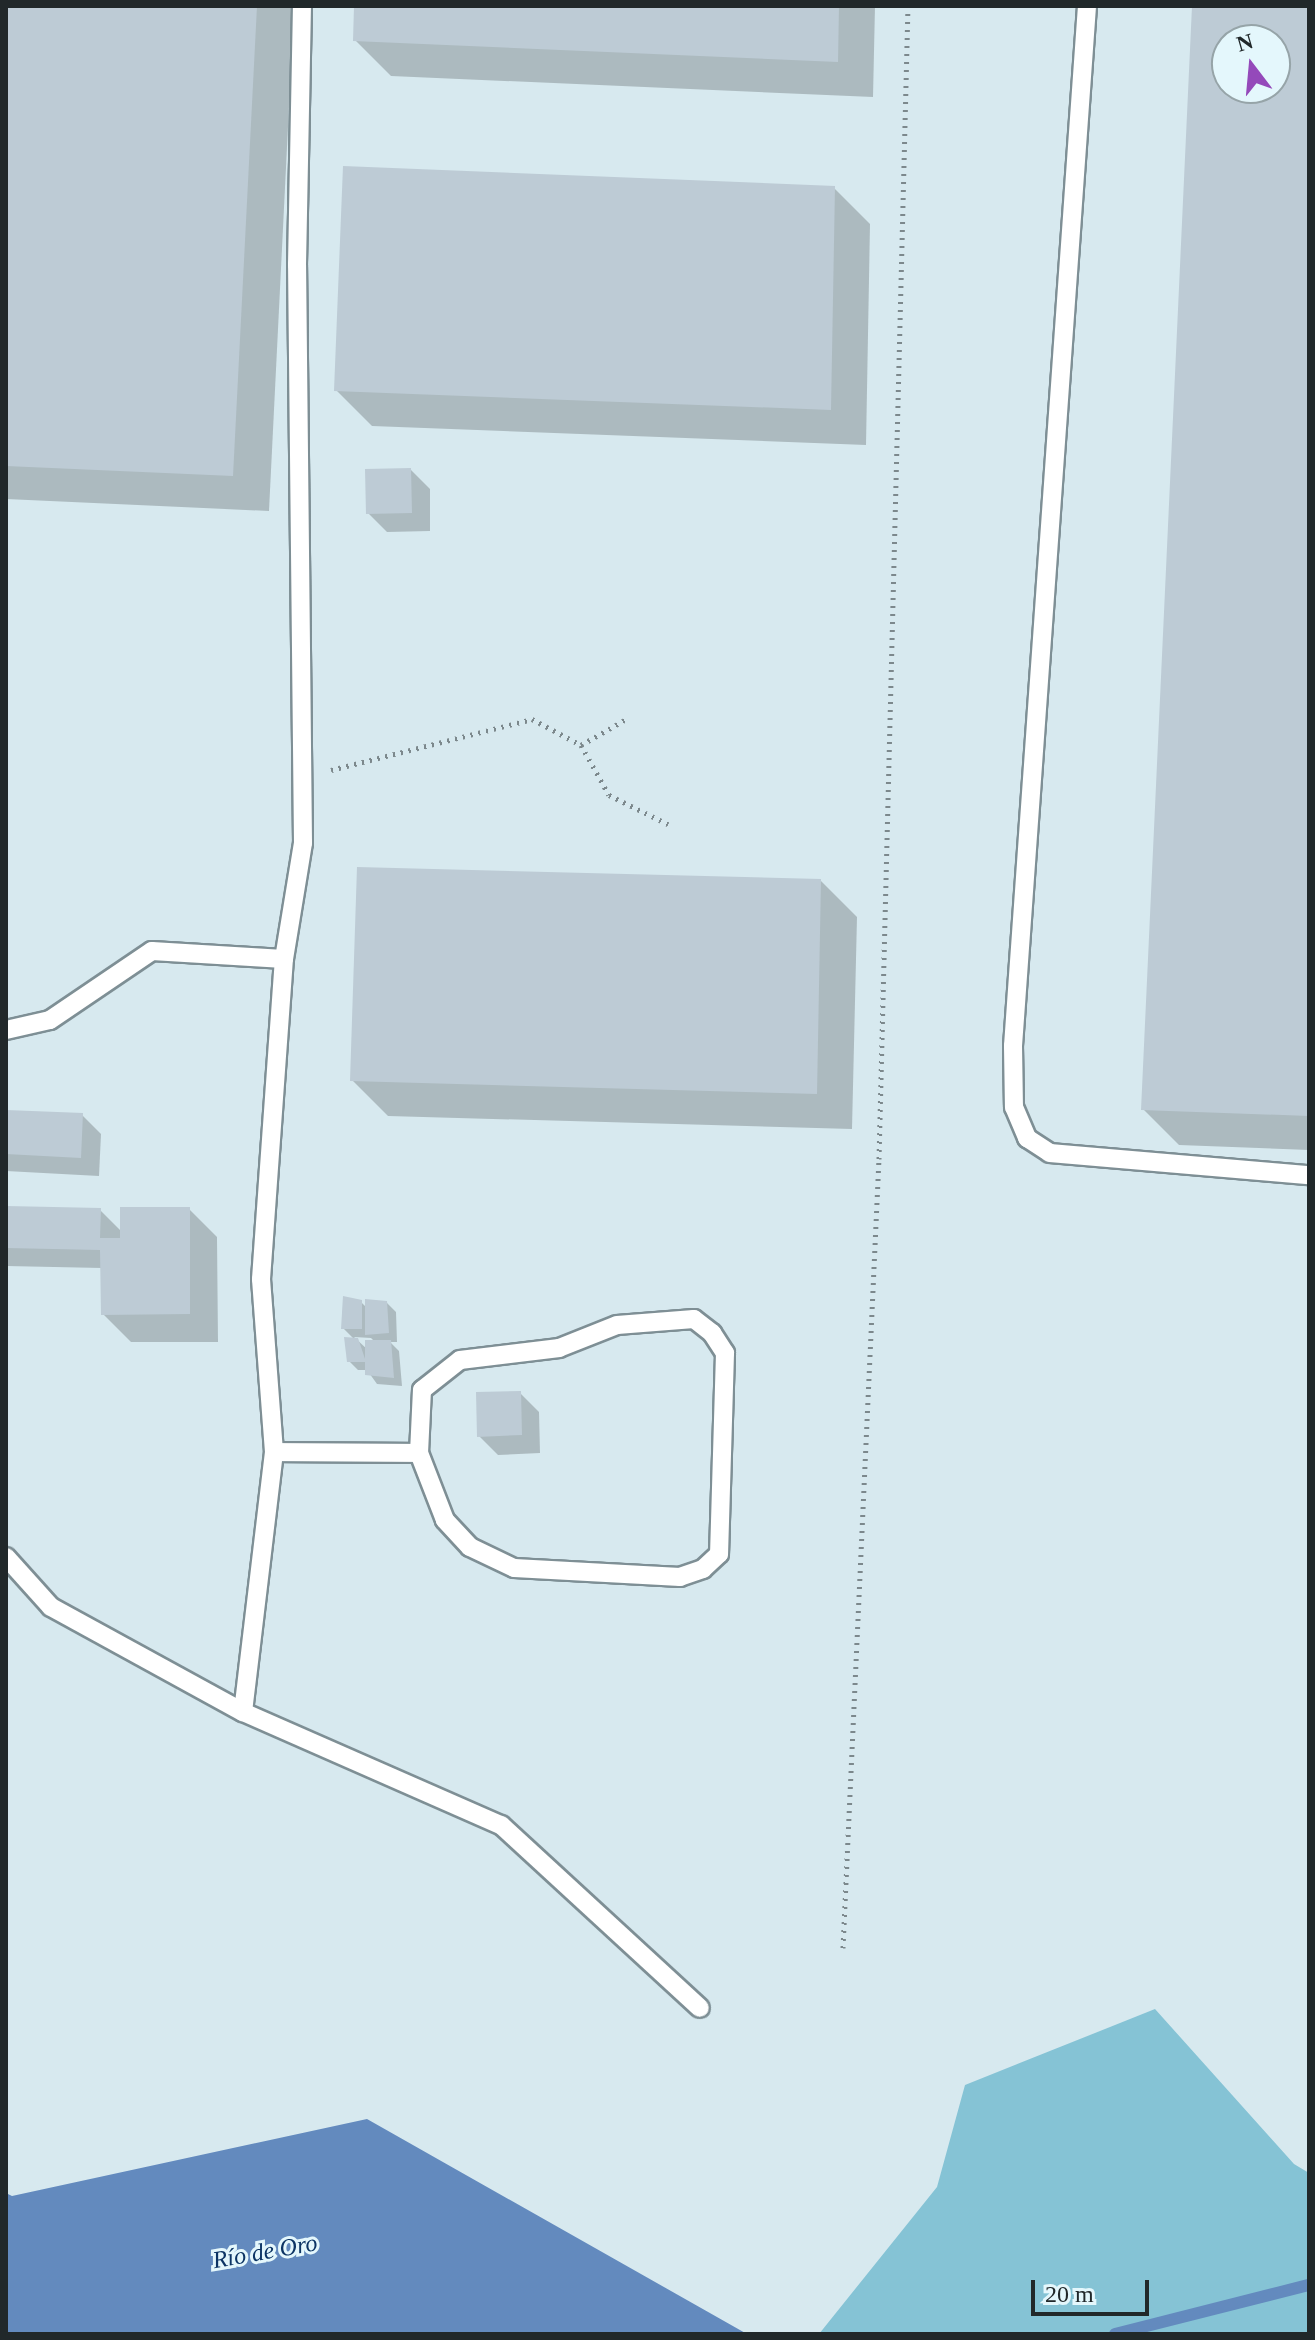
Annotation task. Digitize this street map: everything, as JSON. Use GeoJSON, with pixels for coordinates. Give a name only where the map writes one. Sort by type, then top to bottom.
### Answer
{"type":"FeatureCollection","features":[{"type":"Feature","properties":{"kind":"lane"},"geometry":{"type":"LineString","coordinates":[[243,1712],[274,1452],[261,1279],[284,959],[303,843],[297,265],[302,6]]}},
{"type":"Feature","properties":{"kind":"lane"},"geometry":{"type":"LineString","coordinates":[[1087,6],[1014,1030],[1014,1107],[1027,1138],[1050,1153],[1309,1175]]}},
{"type":"Feature","properties":{"kind":"lane"},"geometry":{"type":"LineString","coordinates":[[6,1030],[50,1020],[152,951],[284,959]]}},
{"type":"Feature","properties":{"kind":"lane"},"geometry":{"type":"LineString","coordinates":[[694,1319],[712,1333],[725,1353],[719,1554],[703,1569],[680,1577],[514,1568],[503,1563],[470,1547],[445,1520],[419,1453],[422,1390],[460,1360],[559,1348],[617,1325],[694,1319]]}},
{"type":"Feature","properties":{"kind":"lane"},"geometry":{"type":"LineString","coordinates":[[274,1452],[419,1453]]}},
{"type":"Feature","properties":{"kind":"lane"},"geometry":{"type":"LineString","coordinates":[[6,1557],[51,1607],[243,1712],[501,1825],[700,2008]]}},
{"type":"Feature","properties":{"kind":"path"},"geometry":{"type":"LineString","coordinates":[[843,1948],[879,1159],[908,6]]}},
{"type":"Feature","properties":{"kind":"path"},"geometry":{"type":"LineString","coordinates":[[581,745],[628,718]]}},
{"type":"Feature","properties":{"kind":"path"},"geometry":{"type":"LineString","coordinates":[[303,777],[532,719],[581,745],[609,795],[668,824]]}},
{"type":"Feature","properties":{"kind":"shaded area"},"geometry":{"type":"Polygon","coordinates":[[[1155,2009],[1294,2164],[1309,2173],[1309,2334],[819,2334],[937,2187],[965,2085],[1155,2009]]]}},
{"type":"Feature","properties":{"kind":"water","name":"Río de Oro"},"geometry":{"type":"Polygon","coordinates":[[[367,2119],[747,2334],[6,2334],[6,2193],[12,2196],[367,2119]]]}},
{"type":"Feature","properties":{"kind":"building"},"geometry":{"type":"Polygon","coordinates":[[[6,6],[257,6],[233,476],[6,466],[6,6]]]}},
{"type":"Feature","properties":{"kind":"building"},"geometry":{"type":"Polygon","coordinates":[[[354,6],[839,6],[838,62],[353,41],[354,6]]]}},
{"type":"Feature","properties":{"kind":"building"},"geometry":{"type":"Polygon","coordinates":[[[1192,6],[1309,6],[1309,1116],[1141,1110],[1192,6]]]}},
{"type":"Feature","properties":{"kind":"building"},"geometry":{"type":"Polygon","coordinates":[[[343,166],[835,186],[831,410],[334,391],[343,166]]]}},
{"type":"Feature","properties":{"kind":"building"},"geometry":{"type":"Polygon","coordinates":[[[411,468],[412,513],[366,514],[365,469],[411,468]]]}},
{"type":"Feature","properties":{"kind":"building"},"geometry":{"type":"Polygon","coordinates":[[[357,867],[821,879],[817,1094],[350,1081],[357,867]]]}},
{"type":"Feature","properties":{"kind":"building"},"geometry":{"type":"Polygon","coordinates":[[[6,1110],[83,1113],[81,1158],[6,1154],[6,1110]]]}},
{"type":"Feature","properties":{"kind":"building"},"geometry":{"type":"Polygon","coordinates":[[[6,1206],[101,1208],[100,1238],[120,1238],[120,1207],[190,1207],[190,1314],[101,1315],[100,1250],[6,1248],[6,1206]]]}},
{"type":"Feature","properties":{"kind":"building"},"geometry":{"type":"Polygon","coordinates":[[[343,1296],[362,1300],[362,1329],[341,1329],[343,1296]]]}},
{"type":"Feature","properties":{"kind":"building"},"geometry":{"type":"Polygon","coordinates":[[[365,1299],[387,1301],[389,1333],[365,1335],[365,1299]]]}},
{"type":"Feature","properties":{"kind":"building"},"geometry":{"type":"Polygon","coordinates":[[[344,1337],[358,1338],[366,1362],[347,1362],[344,1337]]]}},
{"type":"Feature","properties":{"kind":"building"},"geometry":{"type":"Polygon","coordinates":[[[365,1340],[391,1340],[394,1378],[365,1375],[365,1340]]]}},
{"type":"Feature","properties":{"kind":"building"},"geometry":{"type":"Polygon","coordinates":[[[521,1391],[522,1435],[477,1437],[476,1392],[521,1391]]]}},
{"type":"Feature","properties":{"kind":"waterway"},"geometry":{"type":"LineString","coordinates":[[1115,2334],[1309,2285]]}}]}
